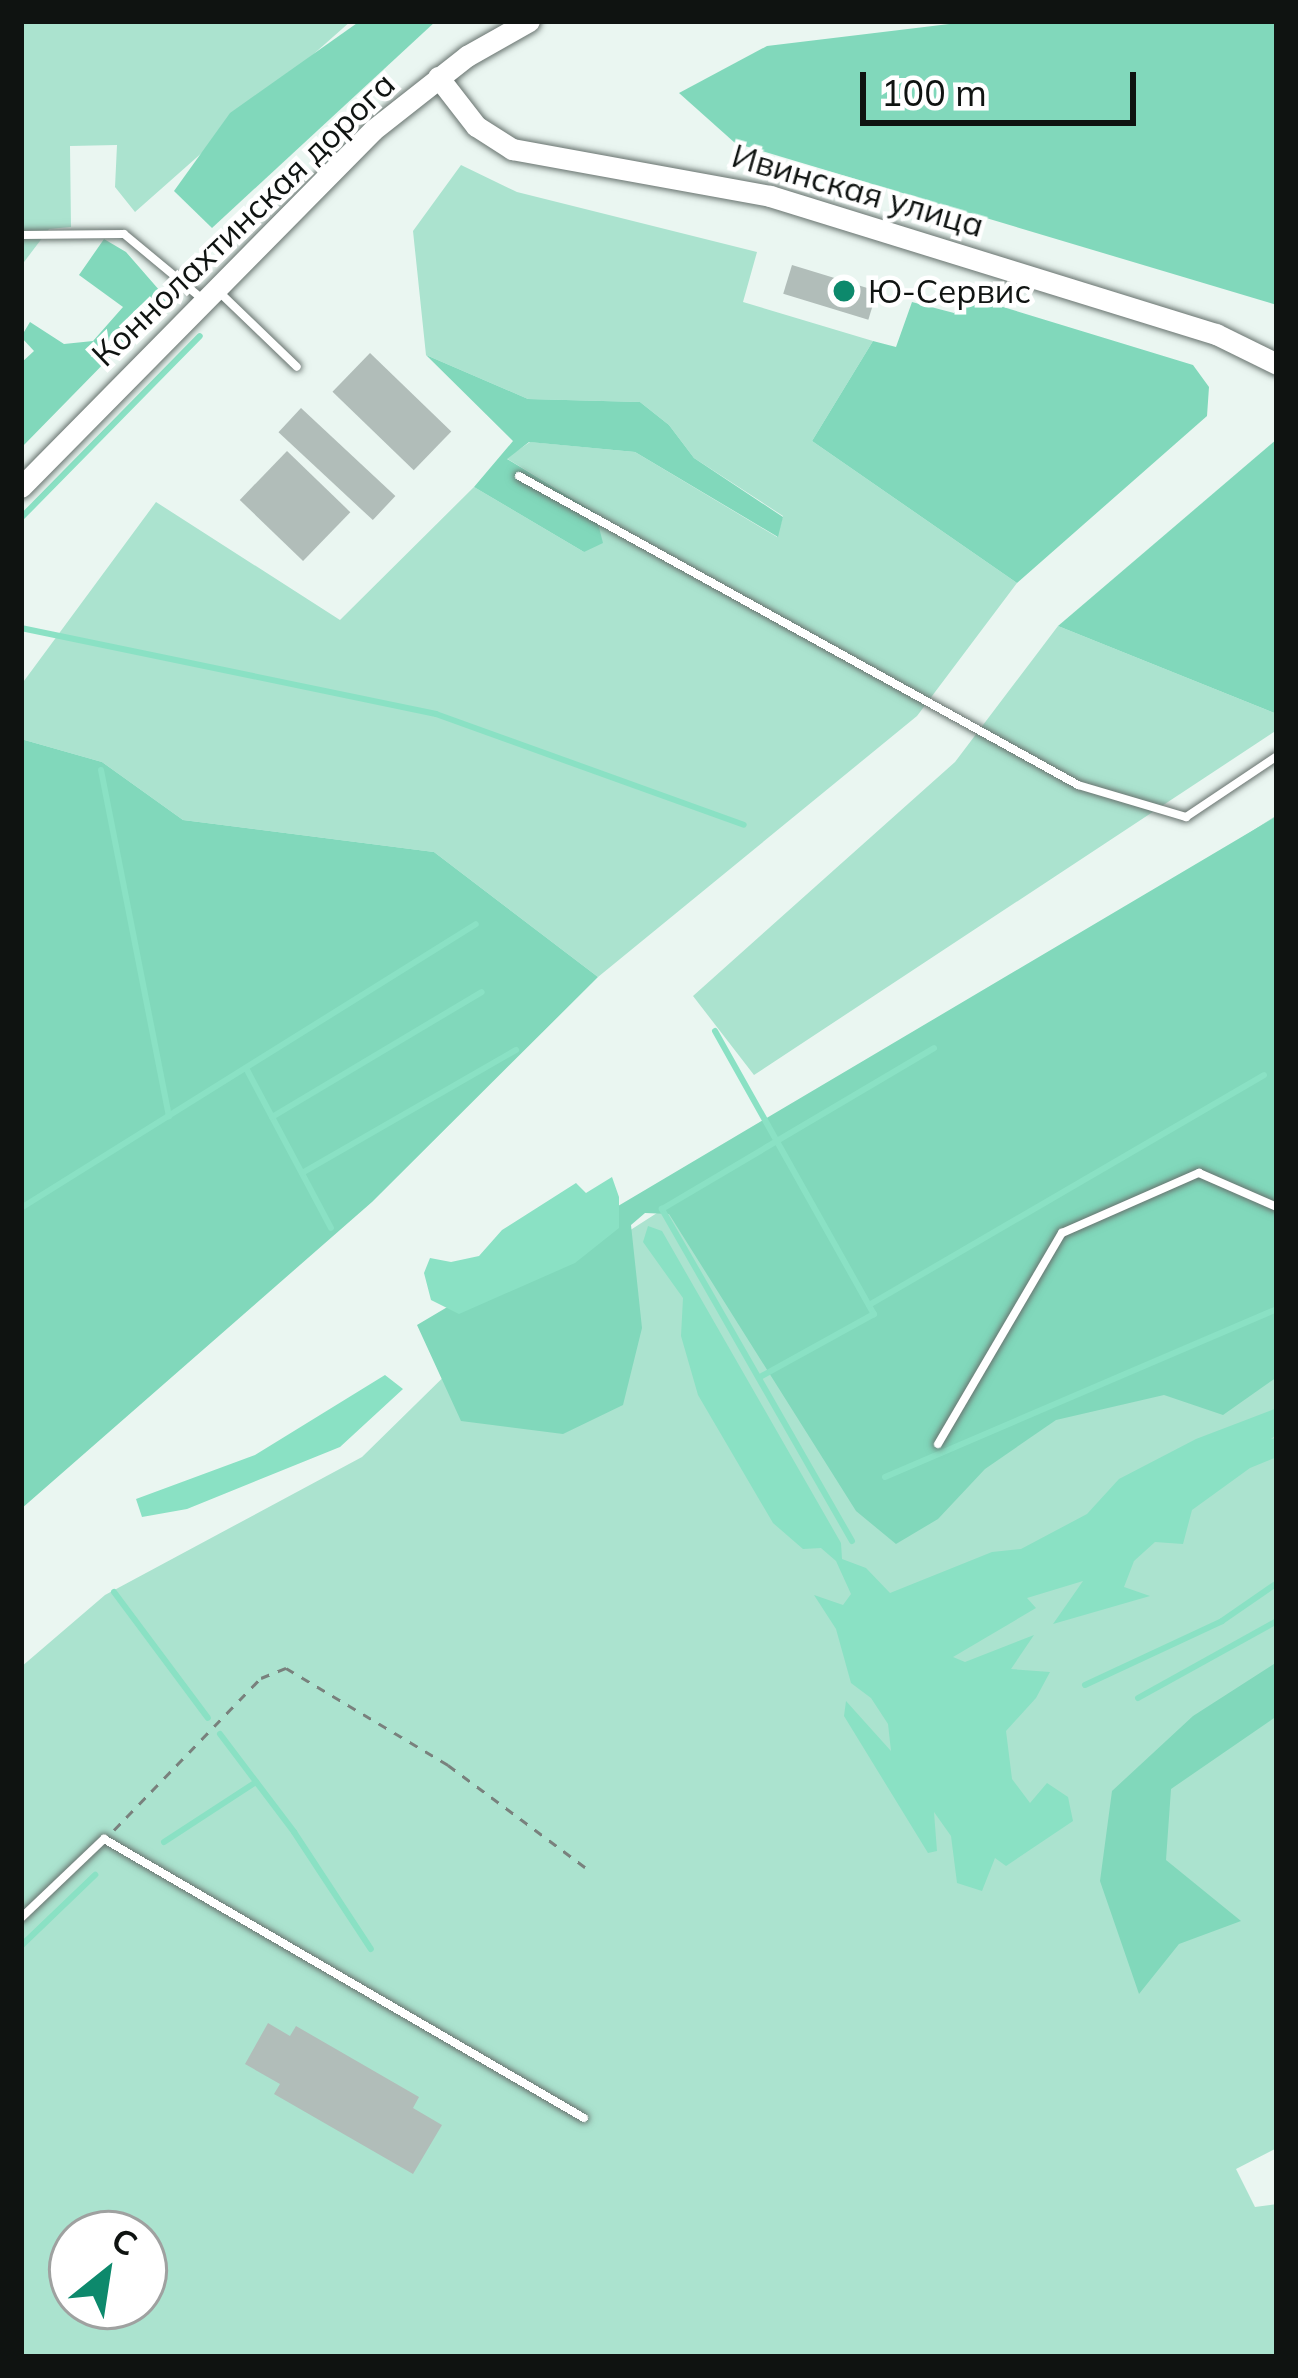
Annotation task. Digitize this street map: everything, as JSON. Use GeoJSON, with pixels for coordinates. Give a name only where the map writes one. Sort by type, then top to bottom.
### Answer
{"type":"FeatureCollection","features":[{"type":"Feature","properties":{"kind":"street","name":"Коннолахтинская дорога"},"geometry":{"type":"LineString","coordinates":[[21,487],[374,130],[438,77],[529,21]]}},
{"type":"Feature","properties":{"kind":"street","name":"Ивинская улица"},"geometry":{"type":"LineString","coordinates":[[438,77],[476,125],[524,153],[770,196],[1196,327],[1277,364]]}},
{"type":"Feature","properties":{"kind":"lane"},"geometry":{"type":"LineString","coordinates":[[21,236],[124,234],[209,294],[297,367]]}},
{"type":"Feature","properties":{"kind":"lane"},"geometry":{"type":"LineString","coordinates":[[519,476],[1078,785],[1186,817],[1277,756]]}},
{"type":"Feature","properties":{"kind":"lane"},"geometry":{"type":"LineString","coordinates":[[938,1444],[1062,1234],[1199,1173],[1277,1207]]}},
{"type":"Feature","properties":{"kind":"lane"},"geometry":{"type":"LineString","coordinates":[[21,1918],[104,1840],[584,2118]]}},
{"type":"Feature","properties":{"kind":"path"},"geometry":{"type":"LineString","coordinates":[[104,1840],[260,1678],[286,1668],[448,1765],[585,1867]]}},
{"type":"Feature","properties":{"kind":"shaded area"},"geometry":{"type":"Polygon","coordinates":[[[21,21],[351,21],[135,212],[115,187],[117,145],[70,146],[71,227],[49,229],[21,266],[21,21]]]}},
{"type":"Feature","properties":{"kind":"shaded area"},"geometry":{"type":"Polygon","coordinates":[[[360,21],[436,21],[212,228],[174,191],[230,113],[360,21]]]}},
{"type":"Feature","properties":{"kind":"shaded area"},"geometry":{"type":"Polygon","coordinates":[[[974,21],[1277,21],[1277,305],[735,143],[679,93],[767,46],[974,21]]]}},
{"type":"Feature","properties":{"kind":"shaded area"},"geometry":{"type":"Polygon","coordinates":[[[461,165],[517,192],[757,252],[743,302],[873,341],[812,441],[1017,583],[917,716],[598,977],[434,852],[183,820],[102,762],[21,739],[21,685],[156,502],[340,620],[474,487],[584,552],[595,512],[506,458],[530,442],[635,452],[777,537],[783,516],[694,458],[669,425],[640,402],[528,399],[426,355],[413,231],[461,165]]]}},
{"type":"Feature","properties":{"kind":"shaded area"},"geometry":{"type":"Polygon","coordinates":[[[104,239],[126,252],[167,299],[21,448],[21,363],[34,351],[21,337],[30,322],[64,344],[93,341],[123,307],[79,275],[104,239]]]}},
{"type":"Feature","properties":{"kind":"shaded area"},"geometry":{"type":"Polygon","coordinates":[[[967,296],[1193,365],[1209,387],[1207,416],[1017,583],[812,441],[873,341],[896,347],[912,302],[954,313],[967,296]]]}},
{"type":"Feature","properties":{"kind":"shaded area"},"geometry":{"type":"Polygon","coordinates":[[[426,355],[528,399],[640,402],[669,425],[694,458],[783,517],[778,537],[635,452],[529,442],[507,459],[595,512],[603,543],[584,552],[474,487],[513,441],[426,355]]]}},
{"type":"Feature","properties":{"kind":"shaded area"},"geometry":{"type":"Polygon","coordinates":[[[1277,439],[1277,714],[1058,626],[1277,439]]]}},
{"type":"Feature","properties":{"kind":"shaded area"},"geometry":{"type":"Polygon","coordinates":[[[1058,626],[1277,714],[1277,730],[754,1075],[693,996],[955,762],[1058,626]]]}},
{"type":"Feature","properties":{"kind":"shaded area"},"geometry":{"type":"Polygon","coordinates":[[[21,739],[102,762],[183,820],[434,852],[598,977],[372,1202],[21,1509],[21,739]]]}},
{"type":"Feature","properties":{"kind":"shaded area"},"geometry":{"type":"Polygon","coordinates":[[[1277,815],[1277,2148],[1236,2169],[1255,2207],[1277,2204],[1277,2357],[21,2357],[21,1667],[105,1595],[362,1457],[523,1299],[1277,815]]]}},
{"type":"Feature","properties":{"kind":"shaded area"},"geometry":{"type":"Polygon","coordinates":[[[1277,816],[1277,1377],[1223,1415],[1164,1395],[1056,1420],[985,1469],[938,1519],[896,1544],[856,1511],[669,1214],[645,1213],[631,1225],[642,1328],[623,1405],[563,1434],[461,1421],[417,1325],[1277,816]]]}},
{"type":"Feature","properties":{"kind":"shaded area"},"geometry":{"type":"Polygon","coordinates":[[[612,1177],[619,1197],[619,1228],[575,1263],[459,1314],[431,1300],[424,1273],[430,1258],[451,1262],[479,1256],[502,1230],[576,1183],[586,1193],[612,1177]]]}},
{"type":"Feature","properties":{"kind":"shaded area"},"geometry":{"type":"Polygon","coordinates":[[[648,1226],[662,1231],[841,1543],[842,1559],[866,1568],[890,1593],[992,1552],[1021,1549],[1087,1514],[1119,1479],[1196,1439],[1277,1408],[1277,1434],[1271,1439],[1277,1438],[1277,1457],[1250,1468],[1192,1510],[1183,1544],[1155,1542],[1134,1561],[1124,1587],[1150,1596],[1053,1624],[1083,1581],[1027,1598],[1036,1608],[953,1657],[965,1662],[1034,1635],[1011,1669],[1050,1672],[1036,1698],[1006,1731],[1012,1779],[1030,1803],[1047,1783],[1068,1797],[1073,1821],[1006,1866],[995,1858],[982,1891],[957,1883],[951,1836],[934,1812],[937,1851],[928,1853],[844,1716],[846,1701],[891,1751],[888,1724],[871,1698],[851,1683],[836,1629],[814,1595],[843,1605],[851,1594],[836,1561],[821,1548],[803,1549],[773,1523],[698,1395],[681,1336],[683,1298],[643,1242],[648,1226]]]}},
{"type":"Feature","properties":{"kind":"shaded area"},"geometry":{"type":"Polygon","coordinates":[[[385,1375],[403,1389],[340,1447],[187,1509],[142,1517],[136,1499],[255,1455],[385,1375]]]}},
{"type":"Feature","properties":{"kind":"shaded area"},"geometry":{"type":"Polygon","coordinates":[[[1277,1662],[1277,1716],[1171,1789],[1166,1860],[1241,1921],[1179,1944],[1139,1994],[1100,1881],[1112,1791],[1193,1716],[1277,1662]]]}},
{"type":"Feature","properties":{"kind":"building"},"geometry":{"type":"Polygon","coordinates":[[[792,265],[877,291],[868,320],[783,294],[792,265]]]}},
{"type":"Feature","properties":{"kind":"building"},"geometry":{"type":"Polygon","coordinates":[[[370,353],[451,431],[414,470],[332,392],[370,353]]]}},
{"type":"Feature","properties":{"kind":"building"},"geometry":{"type":"Polygon","coordinates":[[[301,408],[395,496],[373,520],[278,432],[301,408]]]}},
{"type":"Feature","properties":{"kind":"building"},"geometry":{"type":"Polygon","coordinates":[[[287,451],[350,512],[303,561],[240,500],[287,451]]]}},
{"type":"Feature","properties":{"kind":"building"},"geometry":{"type":"Polygon","coordinates":[[[268,2023],[290,2036],[296,2026],[419,2097],[413,2108],[442,2125],[413,2174],[274,2094],[280,2084],[245,2064],[268,2023]]]}},
{"type":"Feature","properties":{"kind":"waterway"},"geometry":{"type":"LineString","coordinates":[[21,518],[200,336]]}},
{"type":"Feature","properties":{"kind":"waterway"},"geometry":{"type":"LineString","coordinates":[[21,628],[436,714],[744,825]]}},
{"type":"Feature","properties":{"kind":"waterway"},"geometry":{"type":"LineString","coordinates":[[101,770],[169,1116]]}},
{"type":"Feature","properties":{"kind":"waterway"},"geometry":{"type":"LineString","coordinates":[[21,1208],[476,924]]}},
{"type":"Feature","properties":{"kind":"waterway"},"geometry":{"type":"LineString","coordinates":[[272,1117],[482,992]]}},
{"type":"Feature","properties":{"kind":"waterway"},"geometry":{"type":"LineString","coordinates":[[715,1031],[874,1314],[760,1377]]}},
{"type":"Feature","properties":{"kind":"waterway"},"geometry":{"type":"LineString","coordinates":[[852,1541],[662,1209],[934,1048]]}},
{"type":"Feature","properties":{"kind":"waterway"},"geometry":{"type":"LineString","coordinates":[[302,1173],[516,1050]]}},
{"type":"Feature","properties":{"kind":"waterway"},"geometry":{"type":"LineString","coordinates":[[246,1068],[331,1228]]}},
{"type":"Feature","properties":{"kind":"waterway"},"geometry":{"type":"LineString","coordinates":[[869,1305],[1264,1075]]}},
{"type":"Feature","properties":{"kind":"waterway"},"geometry":{"type":"LineString","coordinates":[[885,1477],[1277,1309]]}},
{"type":"Feature","properties":{"kind":"waterway"},"geometry":{"type":"LineString","coordinates":[[1085,1685],[1222,1621],[1277,1583]]}},
{"type":"Feature","properties":{"kind":"waterway"},"geometry":{"type":"LineString","coordinates":[[114,1592],[208,1718]]}},
{"type":"Feature","properties":{"kind":"waterway"},"geometry":{"type":"LineString","coordinates":[[1138,1698],[1277,1621]]}},
{"type":"Feature","properties":{"kind":"waterway"},"geometry":{"type":"LineString","coordinates":[[220,1734],[294,1832],[371,1949]]}},
{"type":"Feature","properties":{"kind":"waterway"},"geometry":{"type":"LineString","coordinates":[[164,1842],[256,1782]]}},
{"type":"Feature","properties":{"kind":"waterway"},"geometry":{"type":"LineString","coordinates":[[21,1946],[95,1875]]}},
{"type":"Feature","properties":{"kind":"place","name":"Ю-Сервис"},"geometry":{"type":"Point","coordinates":[844,291]}}]}
